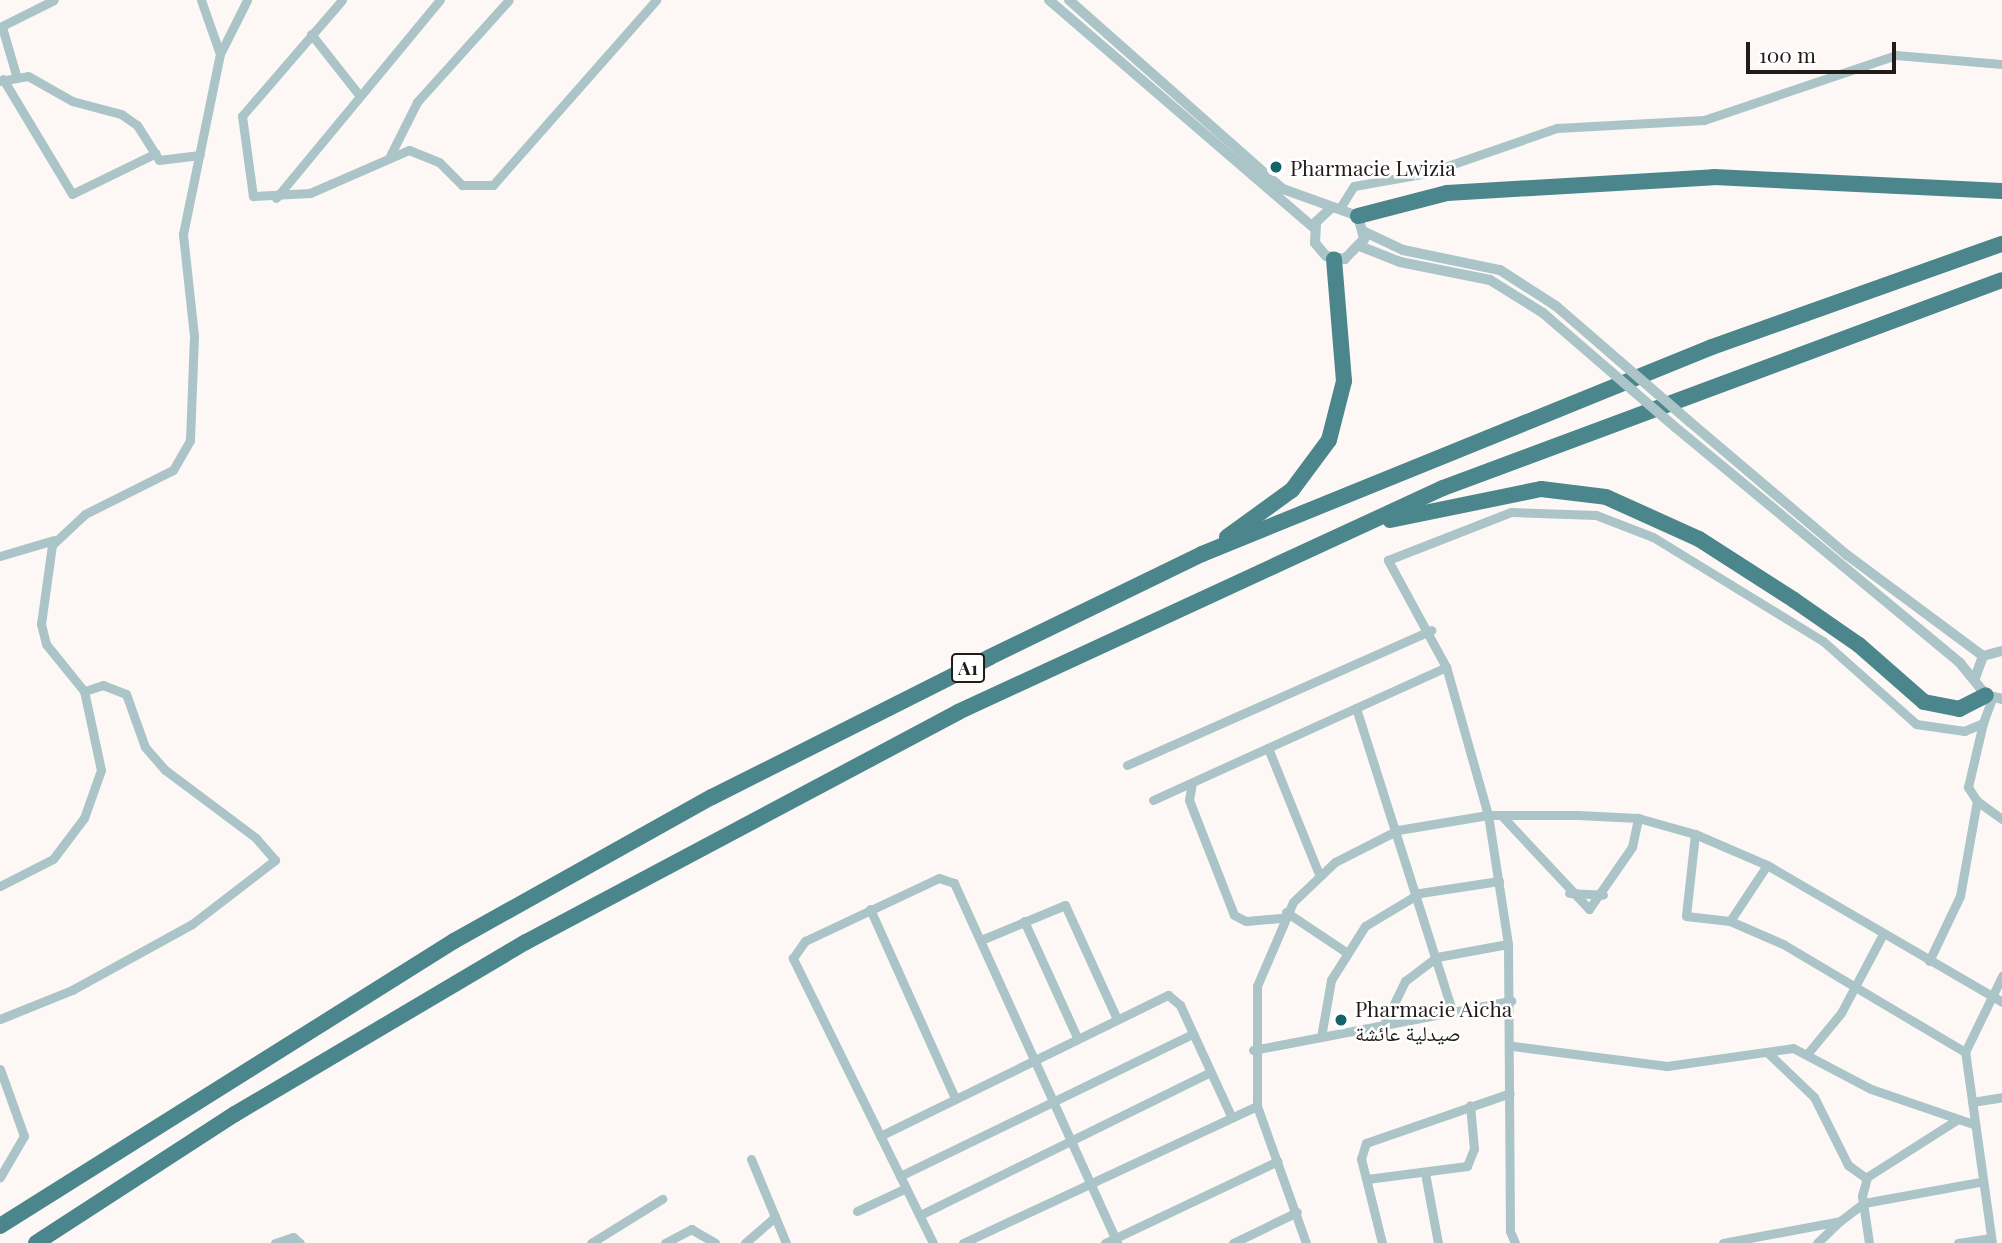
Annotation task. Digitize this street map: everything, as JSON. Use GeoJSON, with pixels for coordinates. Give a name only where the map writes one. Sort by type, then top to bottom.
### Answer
{"type":"FeatureCollection","features":[{"type":"Feature","properties":{"kind":"highway"},"geometry":{"type":"LineString","coordinates":[[1358,216],[1447,192],[1714,177],[2002,191]]}},
{"type":"Feature","properties":{"kind":"highway","name":"A1"},"geometry":{"type":"LineString","coordinates":[[0,1226],[454,941],[712,797],[1202,554],[1712,347],[2002,244]]}},
{"type":"Feature","properties":{"kind":"highway"},"geometry":{"type":"LineString","coordinates":[[1202,554],[1293,490],[1329,440],[1344,382],[1334,259]]}},
{"type":"Feature","properties":{"kind":"highway","name":"A1"},"geometry":{"type":"LineString","coordinates":[[36,1243],[326,1059],[744,822],[982,701],[1443,488],[2002,281]]}},
{"type":"Feature","properties":{"kind":"highway"},"geometry":{"type":"LineString","coordinates":[[1370,523],[1496,494],[1541,489],[1606,497],[1699,539],[1859,645],[1924,702],[1959,709],[1993,697]]}},
{"type":"Feature","properties":{"kind":"street"},"geometry":{"type":"LineString","coordinates":[[16,75],[1,27],[54,0]]}},
{"type":"Feature","properties":{"kind":"street"},"geometry":{"type":"LineString","coordinates":[[201,0],[220,54]]}},
{"type":"Feature","properties":{"kind":"street"},"geometry":{"type":"LineString","coordinates":[[0,556],[54,540],[85,514],[163,476],[185,456],[194,336],[182,253],[220,54],[247,0]]}},
{"type":"Feature","properties":{"kind":"street"},"geometry":{"type":"LineString","coordinates":[[342,0],[248,105],[240,124],[253,197],[276,198],[310,193],[389,158],[425,152],[462,185],[493,185],[656,0]]}},
{"type":"Feature","properties":{"kind":"street"},"geometry":{"type":"LineString","coordinates":[[276,198],[440,0]]}},
{"type":"Feature","properties":{"kind":"street"},"geometry":{"type":"LineString","coordinates":[[389,158],[417,102],[509,0]]}},
{"type":"Feature","properties":{"kind":"street"},"geometry":{"type":"LineString","coordinates":[[1053,4],[1069,0],[1275,183],[1358,216],[1365,232],[1362,247]]}},
{"type":"Feature","properties":{"kind":"street"},"geometry":{"type":"LineString","coordinates":[[1053,4],[1314,228],[1319,251],[1334,259],[1362,247],[1400,262],[1490,280],[1543,313],[1975,678],[1993,697],[1983,723],[1968,787],[1977,801],[2002,819]]}},
{"type":"Feature","properties":{"kind":"street"},"geometry":{"type":"LineString","coordinates":[[312,34],[360,96]]}},
{"type":"Feature","properties":{"kind":"street"},"geometry":{"type":"LineString","coordinates":[[1314,228],[1353,186],[1427,173],[1557,128],[1716,118],[1896,55],[2002,64]]}},
{"type":"Feature","properties":{"kind":"street"},"geometry":{"type":"LineString","coordinates":[[156,153],[72,194],[1,80],[16,75],[121,114],[156,153],[169,162],[200,155]]}},
{"type":"Feature","properties":{"kind":"street"},"geometry":{"type":"LineString","coordinates":[[1365,232],[1403,250],[1500,270],[1556,306],[1868,572],[1983,656]]}},
{"type":"Feature","properties":{"kind":"street"},"geometry":{"type":"LineString","coordinates":[[1516,1243],[1510,1231],[1510,1093],[1513,1046],[1508,944],[1488,815],[1446,667],[1431,630],[1388,560],[1511,512],[1597,515],[1653,537],[1823,641],[1916,724],[1953,732],[1983,723]]}},
{"type":"Feature","properties":{"kind":"street"},"geometry":{"type":"LineString","coordinates":[[0,886],[53,859],[93,803],[100,754],[85,691],[46,644],[41,624],[54,540]]}},
{"type":"Feature","properties":{"kind":"street"},"geometry":{"type":"LineString","coordinates":[[1126,765],[1431,630]]}},
{"type":"Feature","properties":{"kind":"street"},"geometry":{"type":"LineString","coordinates":[[1983,656],[2002,651],[2002,645]]}},
{"type":"Feature","properties":{"kind":"street"},"geometry":{"type":"LineString","coordinates":[[1975,678],[1983,656]]}},
{"type":"Feature","properties":{"kind":"street"},"geometry":{"type":"LineString","coordinates":[[1153,800],[1446,667]]}},
{"type":"Feature","properties":{"kind":"street"},"geometry":{"type":"LineString","coordinates":[[0,1018],[72,990],[192,924],[274,862],[256,838],[165,770],[145,747],[126,694],[103,685],[85,691]]}},
{"type":"Feature","properties":{"kind":"street"},"geometry":{"type":"LineString","coordinates":[[1356,708],[1420,893],[1452,1010]]}},
{"type":"Feature","properties":{"kind":"street"},"geometry":{"type":"LineString","coordinates":[[1268,748],[1319,874]]}},
{"type":"Feature","properties":{"kind":"street"},"geometry":{"type":"LineString","coordinates":[[1194,782],[1189,800],[1234,915],[1246,921],[1284,915],[1346,952]]}},
{"type":"Feature","properties":{"kind":"street"},"geometry":{"type":"LineString","coordinates":[[1929,961],[1960,896],[1977,801]]}},
{"type":"Feature","properties":{"kind":"street"},"geometry":{"type":"LineString","coordinates":[[1501,815],[1569,893],[1589,909],[1603,895],[1632,847],[1638,818]]}},
{"type":"Feature","properties":{"kind":"street"},"geometry":{"type":"LineString","coordinates":[[1306,1243],[1257,1106],[1253,1050],[1257,986],[1284,915],[1319,874],[1398,830],[1501,815],[1638,818],[1695,834],[1767,864],[1882,936],[1997,1000]]}},
{"type":"Feature","properties":{"kind":"street"},"geometry":{"type":"LineString","coordinates":[[1695,834],[1685,914],[1730,922],[1855,987],[1965,1052]]}},
{"type":"Feature","properties":{"kind":"street"},"geometry":{"type":"LineString","coordinates":[[1730,922],[1767,864]]}},
{"type":"Feature","properties":{"kind":"street"},"geometry":{"type":"LineString","coordinates":[[933,1243],[793,958],[805,941],[870,909],[946,878],[981,940],[1031,1058],[1053,1100],[1116,1241]]}},
{"type":"Feature","properties":{"kind":"street"},"geometry":{"type":"LineString","coordinates":[[1321,1037],[1331,980],[1346,952],[1365,926],[1420,893],[1499,881]]}},
{"type":"Feature","properties":{"kind":"street"},"geometry":{"type":"LineString","coordinates":[[1569,893],[1603,895]]}},
{"type":"Feature","properties":{"kind":"street"},"geometry":{"type":"LineString","coordinates":[[981,940],[1024,921],[1067,907],[1116,1017]]}},
{"type":"Feature","properties":{"kind":"street"},"geometry":{"type":"LineString","coordinates":[[870,909],[954,1096]]}},
{"type":"Feature","properties":{"kind":"street"},"geometry":{"type":"LineString","coordinates":[[1024,921],[1076,1035]]}},
{"type":"Feature","properties":{"kind":"street"},"geometry":{"type":"LineString","coordinates":[[1808,1053],[1855,987],[1882,936]]}},
{"type":"Feature","properties":{"kind":"street"},"geometry":{"type":"LineString","coordinates":[[1385,1022],[1405,981],[1437,957],[1508,944]]}},
{"type":"Feature","properties":{"kind":"street"},"geometry":{"type":"LineString","coordinates":[[1958,1243],[1991,1240],[1980,1182],[1965,1052],[1997,1000],[2002,976]]}},
{"type":"Feature","properties":{"kind":"street"},"geometry":{"type":"LineString","coordinates":[[880,1136],[1076,1035],[1168,995],[1180,1005],[1208,1073],[1231,1116]]}},
{"type":"Feature","properties":{"kind":"street"},"geometry":{"type":"LineString","coordinates":[[1253,1050],[1385,1022],[1511,1000]]}},
{"type":"Feature","properties":{"kind":"street"},"geometry":{"type":"LineString","coordinates":[[900,1176],[1192,1034]]}},
{"type":"Feature","properties":{"kind":"street"},"geometry":{"type":"LineString","coordinates":[[1513,1046],[1667,1066],[1767,1052],[1808,1053],[1871,1088],[1973,1124]]}},
{"type":"Feature","properties":{"kind":"street"},"geometry":{"type":"LineString","coordinates":[[1767,1052],[1814,1097],[1848,1165],[1866,1178]]}},
{"type":"Feature","properties":{"kind":"street"},"geometry":{"type":"LineString","coordinates":[[0,1069],[24,1136],[0,1177]]}},
{"type":"Feature","properties":{"kind":"street"},"geometry":{"type":"LineString","coordinates":[[920,1215],[1208,1073]]}},
{"type":"Feature","properties":{"kind":"street"},"geometry":{"type":"LineString","coordinates":[[1382,1243],[1361,1159],[1366,1143],[1510,1093]]}},
{"type":"Feature","properties":{"kind":"street"},"geometry":{"type":"LineString","coordinates":[[1972,1102],[2002,1097]]}},
{"type":"Feature","properties":{"kind":"street"},"geometry":{"type":"LineString","coordinates":[[1367,1179],[1425,1173],[1472,1161],[1470,1105]]}},
{"type":"Feature","properties":{"kind":"street"},"geometry":{"type":"LineString","coordinates":[[963,1243],[1257,1106]]}},
{"type":"Feature","properties":{"kind":"street"},"geometry":{"type":"LineString","coordinates":[[1866,1178],[1958,1119]]}},
{"type":"Feature","properties":{"kind":"street"},"geometry":{"type":"LineString","coordinates":[[751,1158],[786,1243]]}},
{"type":"Feature","properties":{"kind":"street"},"geometry":{"type":"LineString","coordinates":[[1105,1243],[1116,1241],[1278,1161]]}},
{"type":"Feature","properties":{"kind":"street"},"geometry":{"type":"LineString","coordinates":[[1425,1173],[1438,1243]]}},
{"type":"Feature","properties":{"kind":"street"},"geometry":{"type":"LineString","coordinates":[[1866,1178],[1864,1203],[1869,1243]]}},
{"type":"Feature","properties":{"kind":"street"},"geometry":{"type":"LineString","coordinates":[[1817,1243],[1864,1203],[1980,1182]]}},
{"type":"Feature","properties":{"kind":"street"},"geometry":{"type":"LineString","coordinates":[[857,1211],[906,1188]]}},
{"type":"Feature","properties":{"kind":"street"},"geometry":{"type":"LineString","coordinates":[[591,1243],[662,1199]]}},
{"type":"Feature","properties":{"kind":"street"},"geometry":{"type":"LineString","coordinates":[[1233,1243],[1297,1213]]}},
{"type":"Feature","properties":{"kind":"street"},"geometry":{"type":"LineString","coordinates":[[745,1243],[775,1216]]}},
{"type":"Feature","properties":{"kind":"street"},"geometry":{"type":"LineString","coordinates":[[1723,1243],[1840,1221]]}},
{"type":"Feature","properties":{"kind":"street"},"geometry":{"type":"LineString","coordinates":[[665,1243],[691,1229],[715,1243]]}},
{"type":"Feature","properties":{"kind":"street"},"geometry":{"type":"LineString","coordinates":[[275,1243],[293,1237],[300,1243]]}},
{"type":"Feature","properties":{"kind":"place","name":"Pharmacie Lwizia"},"geometry":{"type":"Point","coordinates":[1276,167]}},
{"type":"Feature","properties":{"kind":"place","name":"Pharmacie Aicha صيدلية عائشة"},"geometry":{"type":"Point","coordinates":[1341,1020]}}]}
